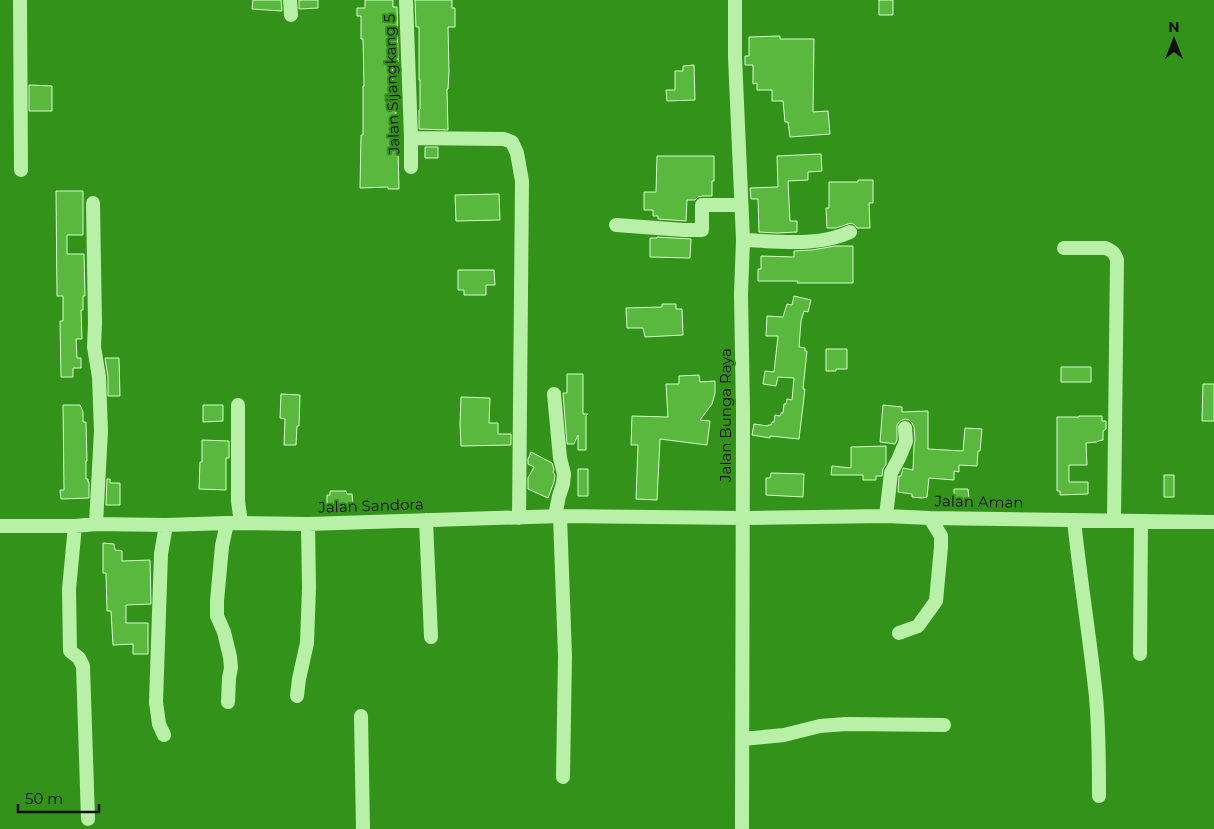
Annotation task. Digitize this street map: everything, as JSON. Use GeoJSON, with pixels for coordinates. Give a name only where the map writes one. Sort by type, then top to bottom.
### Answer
{"type":"FeatureCollection","features":[{"type":"Feature","properties":{"kind":"street"},"geometry":{"type":"LineString","coordinates":[[20,0],[21,170]]}},
{"type":"Feature","properties":{"kind":"street"},"geometry":{"type":"LineString","coordinates":[[290,0],[291,15]]}},
{"type":"Feature","properties":{"kind":"street","name":"Jalan Sijangkang 5"},"geometry":{"type":"LineString","coordinates":[[406,0],[411,166]]}},
{"type":"Feature","properties":{"kind":"street","name":"Jalan Bunga Raya"},"geometry":{"type":"LineString","coordinates":[[734,0],[743,240],[741,294],[743,412],[742,829]]}},
{"type":"Feature","properties":{"kind":"street"},"geometry":{"type":"LineString","coordinates":[[411,138],[504,138],[512,142],[517,153],[522,181],[519,518]]}},
{"type":"Feature","properties":{"kind":"street"},"geometry":{"type":"LineString","coordinates":[[94,203],[96,323],[94,348],[99,377],[101,431],[96,524]]}},
{"type":"Feature","properties":{"kind":"street"},"geometry":{"type":"LineString","coordinates":[[616,225],[702,230],[702,205],[741,205]]}},
{"type":"Feature","properties":{"kind":"street"},"geometry":{"type":"LineString","coordinates":[[743,240],[824,240],[840,237],[850,232]]}},
{"type":"Feature","properties":{"kind":"street"},"geometry":{"type":"LineString","coordinates":[[1064,248],[1105,248],[1113,252],[1117,260],[1114,520]]}},
{"type":"Feature","properties":{"kind":"street"},"geometry":{"type":"LineString","coordinates":[[554,394],[560,458],[564,474],[559,496],[558,516],[565,656],[563,777]]}},
{"type":"Feature","properties":{"kind":"street"},"geometry":{"type":"LineString","coordinates":[[228,702],[230,657],[224,632],[217,616],[217,601],[222,546],[234,523],[238,501],[238,405]]}},
{"type":"Feature","properties":{"kind":"street"},"geometry":{"type":"LineString","coordinates":[[886,516],[891,473],[906,441],[905,428]]}},
{"type":"Feature","properties":{"kind":"street","name":"Jalan Sandora"},"geometry":{"type":"LineString","coordinates":[[0,526],[308,524],[558,516],[743,518]]}},
{"type":"Feature","properties":{"kind":"street","name":"Jalan Aman"},"geometry":{"type":"LineString","coordinates":[[743,518],[886,516],[1214,522]]}},
{"type":"Feature","properties":{"kind":"street"},"geometry":{"type":"LineString","coordinates":[[899,633],[918,626],[936,601],[941,536],[930,518]]}},
{"type":"Feature","properties":{"kind":"street"},"geometry":{"type":"LineString","coordinates":[[426,520],[431,637]]}},
{"type":"Feature","properties":{"kind":"street"},"geometry":{"type":"LineString","coordinates":[[1074,520],[1096,700],[1100,796]]}},
{"type":"Feature","properties":{"kind":"street"},"geometry":{"type":"LineString","coordinates":[[1140,654],[1141,521]]}},
{"type":"Feature","properties":{"kind":"street"},"geometry":{"type":"LineString","coordinates":[[298,696],[299,679],[307,643],[309,588],[308,524]]}},
{"type":"Feature","properties":{"kind":"street"},"geometry":{"type":"LineString","coordinates":[[164,734],[159,724],[156,702],[161,554],[166,525]]}},
{"type":"Feature","properties":{"kind":"street"},"geometry":{"type":"LineString","coordinates":[[74,526],[69,589],[70,651],[83,666],[88,819]]}},
{"type":"Feature","properties":{"kind":"street"},"geometry":{"type":"LineString","coordinates":[[361,716],[364,829]]}},
{"type":"Feature","properties":{"kind":"street"},"geometry":{"type":"LineString","coordinates":[[743,739],[784,734],[820,726],[846,724],[944,725]]}},
{"type":"Feature","properties":{"kind":"building"},"geometry":{"type":"Polygon","coordinates":[[[253,0],[281,0],[282,11],[252,9],[253,0]]]}},
{"type":"Feature","properties":{"kind":"building"},"geometry":{"type":"Polygon","coordinates":[[[299,0],[318,0],[318,8],[299,9],[299,0]]]}},
{"type":"Feature","properties":{"kind":"building"},"geometry":{"type":"Polygon","coordinates":[[[365,0],[393,0],[393,7],[397,7],[398,62],[392,62],[393,85],[396,85],[396,115],[393,115],[393,135],[399,135],[399,189],[388,189],[388,187],[360,188],[364,86],[361,16],[357,16],[357,8],[365,8],[365,0]]]}},
{"type":"Feature","properties":{"kind":"building"},"geometry":{"type":"Polygon","coordinates":[[[415,0],[452,0],[452,8],[455,8],[455,27],[448,27],[448,130],[419,129],[419,27],[416,27],[415,0]]]}},
{"type":"Feature","properties":{"kind":"building"},"geometry":{"type":"Polygon","coordinates":[[[879,0],[893,0],[893,15],[879,15],[879,0]]]}},
{"type":"Feature","properties":{"kind":"building"},"geometry":{"type":"Polygon","coordinates":[[[780,36],[780,39],[814,39],[813,112],[828,111],[830,134],[790,137],[788,122],[785,122],[783,101],[772,101],[772,90],[757,90],[757,83],[753,84],[753,65],[745,65],[745,56],[749,56],[749,37],[780,36]]]}},
{"type":"Feature","properties":{"kind":"building"},"geometry":{"type":"Polygon","coordinates":[[[694,65],[695,100],[667,101],[666,90],[675,90],[675,71],[683,71],[683,66],[694,65]]]}},
{"type":"Feature","properties":{"kind":"building"},"geometry":{"type":"Polygon","coordinates":[[[29,85],[52,86],[52,111],[29,111],[29,85]]]}},
{"type":"Feature","properties":{"kind":"building"},"geometry":{"type":"Polygon","coordinates":[[[425,147],[438,147],[438,158],[425,158],[425,147]]]}},
{"type":"Feature","properties":{"kind":"building"},"geometry":{"type":"Polygon","coordinates":[[[821,154],[822,171],[808,172],[808,180],[788,181],[790,221],[797,221],[797,232],[759,232],[758,199],[751,199],[750,188],[778,187],[777,156],[821,154]]]}},
{"type":"Feature","properties":{"kind":"building"},"geometry":{"type":"Polygon","coordinates":[[[657,156],[714,156],[712,196],[702,196],[695,200],[687,200],[686,221],[658,219],[658,216],[653,216],[653,210],[644,210],[644,192],[656,192],[657,156]]]}},
{"type":"Feature","properties":{"kind":"building"},"geometry":{"type":"Polygon","coordinates":[[[858,180],[873,180],[873,203],[869,203],[870,228],[857,228],[851,223],[836,228],[827,228],[826,208],[829,208],[829,182],[858,182],[858,180]]]}},
{"type":"Feature","properties":{"kind":"building"},"geometry":{"type":"Polygon","coordinates":[[[56,191],[83,191],[83,235],[67,235],[67,254],[84,254],[85,296],[83,296],[83,310],[81,310],[82,339],[76,339],[77,358],[81,358],[81,368],[73,368],[73,377],[61,377],[60,321],[63,321],[63,296],[57,296],[56,191]]]}},
{"type":"Feature","properties":{"kind":"building"},"geometry":{"type":"Polygon","coordinates":[[[499,194],[500,220],[456,221],[455,195],[499,194]]]}},
{"type":"Feature","properties":{"kind":"building"},"geometry":{"type":"Polygon","coordinates":[[[650,238],[691,239],[690,258],[650,257],[650,238]]]}},
{"type":"Feature","properties":{"kind":"building"},"geometry":{"type":"Polygon","coordinates":[[[835,246],[853,246],[853,283],[758,281],[758,269],[761,269],[761,256],[794,257],[794,251],[835,246]]]}},
{"type":"Feature","properties":{"kind":"building"},"geometry":{"type":"Polygon","coordinates":[[[458,270],[494,270],[495,285],[486,285],[486,295],[464,295],[464,290],[458,290],[458,270]]]}},
{"type":"Feature","properties":{"kind":"building"},"geometry":{"type":"Polygon","coordinates":[[[794,296],[811,300],[808,312],[804,311],[801,321],[799,347],[805,348],[805,351],[807,351],[799,439],[752,435],[754,424],[771,425],[774,422],[775,415],[780,416],[783,413],[784,404],[786,404],[787,399],[792,400],[794,378],[778,377],[776,386],[763,384],[765,371],[774,372],[778,336],[766,336],[767,316],[783,317],[787,304],[792,305],[794,296]]]}},
{"type":"Feature","properties":{"kind":"building"},"geometry":{"type":"Polygon","coordinates":[[[662,304],[676,304],[676,309],[682,309],[683,335],[645,337],[643,328],[627,328],[626,308],[662,307],[662,304]]]}},
{"type":"Feature","properties":{"kind":"building"},"geometry":{"type":"Polygon","coordinates":[[[826,349],[847,349],[847,369],[826,371],[826,349]]]}},
{"type":"Feature","properties":{"kind":"building"},"geometry":{"type":"Polygon","coordinates":[[[105,358],[119,358],[120,396],[108,396],[105,358]]]}},
{"type":"Feature","properties":{"kind":"building"},"geometry":{"type":"Polygon","coordinates":[[[1061,367],[1091,367],[1091,382],[1061,382],[1061,367]]]}},
{"type":"Feature","properties":{"kind":"building"},"geometry":{"type":"Polygon","coordinates":[[[567,374],[583,374],[583,414],[588,414],[586,416],[586,450],[578,450],[578,435],[574,444],[567,444],[563,393],[567,393],[567,374]]]}},
{"type":"Feature","properties":{"kind":"building"},"geometry":{"type":"Polygon","coordinates":[[[699,375],[700,382],[715,381],[715,393],[712,404],[700,420],[710,421],[707,445],[660,439],[657,500],[636,499],[638,445],[631,445],[632,416],[668,417],[666,384],[679,384],[679,376],[699,375]]]}},
{"type":"Feature","properties":{"kind":"building"},"geometry":{"type":"Polygon","coordinates":[[[1203,384],[1214,384],[1214,421],[1202,421],[1203,384]]]}},
{"type":"Feature","properties":{"kind":"building"},"geometry":{"type":"Polygon","coordinates":[[[281,394],[300,395],[296,445],[284,445],[285,419],[280,418],[281,394]]]}},
{"type":"Feature","properties":{"kind":"building"},"geometry":{"type":"Polygon","coordinates":[[[461,397],[490,398],[489,423],[498,423],[498,434],[511,434],[511,445],[461,446],[461,397]]]}},
{"type":"Feature","properties":{"kind":"building"},"geometry":{"type":"Polygon","coordinates":[[[63,405],[80,405],[83,412],[83,422],[86,422],[86,479],[89,482],[89,498],[61,499],[60,490],[64,490],[63,405]]]}},
{"type":"Feature","properties":{"kind":"building"},"geometry":{"type":"Polygon","coordinates":[[[203,405],[223,405],[223,421],[203,422],[203,405]]]}},
{"type":"Feature","properties":{"kind":"building"},"geometry":{"type":"Polygon","coordinates":[[[883,405],[902,407],[902,412],[928,411],[928,449],[963,451],[965,428],[982,429],[977,466],[959,465],[959,472],[954,471],[954,480],[929,478],[927,497],[912,497],[912,494],[898,492],[899,476],[901,476],[903,468],[913,470],[914,427],[909,420],[900,421],[897,425],[897,440],[895,444],[880,442],[883,405]]]}},
{"type":"Feature","properties":{"kind":"building"},"geometry":{"type":"Polygon","coordinates":[[[1102,416],[1102,421],[1106,421],[1106,429],[1103,431],[1103,440],[1086,443],[1087,465],[1069,465],[1069,482],[1088,482],[1088,494],[1060,495],[1060,491],[1057,491],[1057,417],[1102,416]]]}},
{"type":"Feature","properties":{"kind":"building"},"geometry":{"type":"Polygon","coordinates":[[[202,440],[229,441],[229,458],[226,458],[226,490],[199,489],[202,440]]]}},
{"type":"Feature","properties":{"kind":"building"},"geometry":{"type":"Polygon","coordinates":[[[886,446],[886,464],[882,476],[876,476],[876,480],[863,480],[863,475],[831,475],[832,466],[851,468],[851,447],[886,446]]]}},
{"type":"Feature","properties":{"kind":"building"},"geometry":{"type":"Polygon","coordinates":[[[531,452],[552,463],[555,475],[548,498],[528,489],[528,478],[534,467],[528,464],[531,452]]]}},
{"type":"Feature","properties":{"kind":"building"},"geometry":{"type":"Polygon","coordinates":[[[578,469],[588,469],[588,496],[578,496],[578,469]]]}},
{"type":"Feature","properties":{"kind":"building"},"geometry":{"type":"Polygon","coordinates":[[[771,473],[804,474],[803,497],[766,495],[766,478],[770,478],[771,473]]]}},
{"type":"Feature","properties":{"kind":"building"},"geometry":{"type":"Polygon","coordinates":[[[1164,475],[1174,475],[1174,497],[1164,497],[1164,475]]]}},
{"type":"Feature","properties":{"kind":"building"},"geometry":{"type":"Polygon","coordinates":[[[107,479],[110,479],[110,483],[120,483],[120,505],[106,505],[107,479]]]}},
{"type":"Feature","properties":{"kind":"building"},"geometry":{"type":"Polygon","coordinates":[[[954,489],[968,489],[969,499],[954,499],[954,489]]]}},
{"type":"Feature","properties":{"kind":"building"},"geometry":{"type":"Polygon","coordinates":[[[330,491],[346,491],[347,494],[352,494],[353,503],[327,504],[327,495],[330,495],[330,491]]]}},
{"type":"Feature","properties":{"kind":"building"},"geometry":{"type":"Polygon","coordinates":[[[103,543],[114,544],[115,550],[122,551],[122,561],[150,560],[151,604],[126,605],[126,623],[148,623],[148,654],[133,654],[133,644],[113,645],[111,611],[107,611],[106,573],[103,573],[103,543]]]}}]}
